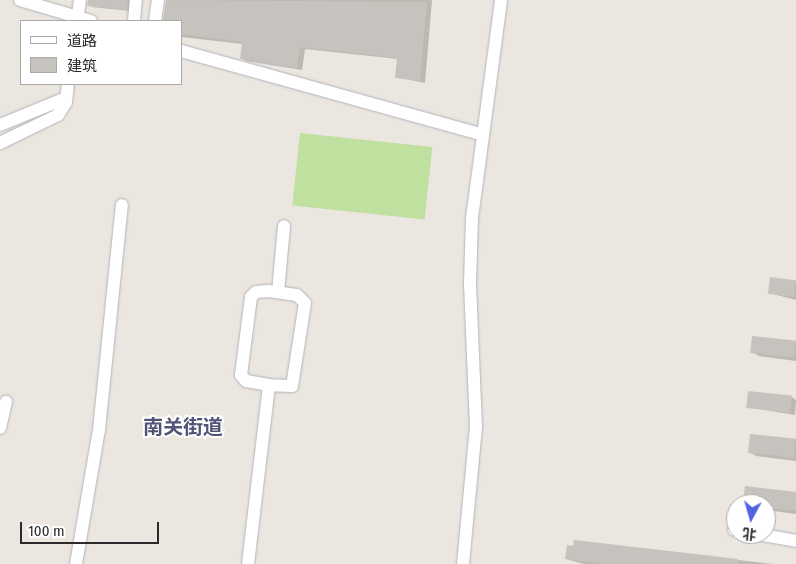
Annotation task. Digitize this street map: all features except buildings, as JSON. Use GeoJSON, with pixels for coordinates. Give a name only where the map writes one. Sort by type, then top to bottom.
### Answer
{"type":"FeatureCollection","features":[{"type":"Feature","properties":{"kind":"street"},"geometry":{"type":"LineString","coordinates":[[20,0],[78,19],[80,0]]}},
{"type":"Feature","properties":{"kind":"street"},"geometry":{"type":"LineString","coordinates":[[134,20],[136,0]]}},
{"type":"Feature","properties":{"kind":"street"},"geometry":{"type":"LineString","coordinates":[[155,20],[158,0]]}},
{"type":"Feature","properties":{"kind":"street"},"geometry":{"type":"LineString","coordinates":[[463,564],[475,452],[470,282],[472,218],[501,0]]}},
{"type":"Feature","properties":{"kind":"street"},"geometry":{"type":"LineString","coordinates":[[182,51],[483,135]]}},
{"type":"Feature","properties":{"kind":"street"},"geometry":{"type":"LineString","coordinates":[[0,142],[58,115],[66,98],[68,85]]}},
{"type":"Feature","properties":{"kind":"street"},"geometry":{"type":"LineString","coordinates":[[0,125],[66,98]]}},
{"type":"Feature","properties":{"kind":"street"},"geometry":{"type":"LineString","coordinates":[[76,564],[99,430],[122,205]]}},
{"type":"Feature","properties":{"kind":"street"},"geometry":{"type":"LineString","coordinates":[[278,292],[284,226]]}},
{"type":"Feature","properties":{"kind":"street"},"geometry":{"type":"LineString","coordinates":[[256,292],[278,292],[297,295],[306,302],[295,385],[268,386],[246,381],[241,376],[251,297],[256,292]]}},
{"type":"Feature","properties":{"kind":"street"},"geometry":{"type":"LineString","coordinates":[[248,564],[268,386]]}},
{"type":"Feature","properties":{"kind":"street"},"geometry":{"type":"LineString","coordinates":[[0,428],[6,402]]}},
{"type":"Feature","properties":{"kind":"street"},"geometry":{"type":"LineString","coordinates":[[776,537],[796,541]]}},
{"type":"Feature","properties":{"kind":"green space"},"geometry":{"type":"Polygon","coordinates":[[[300,133],[432,147],[425,220],[292,206],[300,133]]]}},
{"type":"Feature","properties":{"kind":"district","name":"南关街道"},"geometry":{"type":"Point","coordinates":[183,427]}}]}
